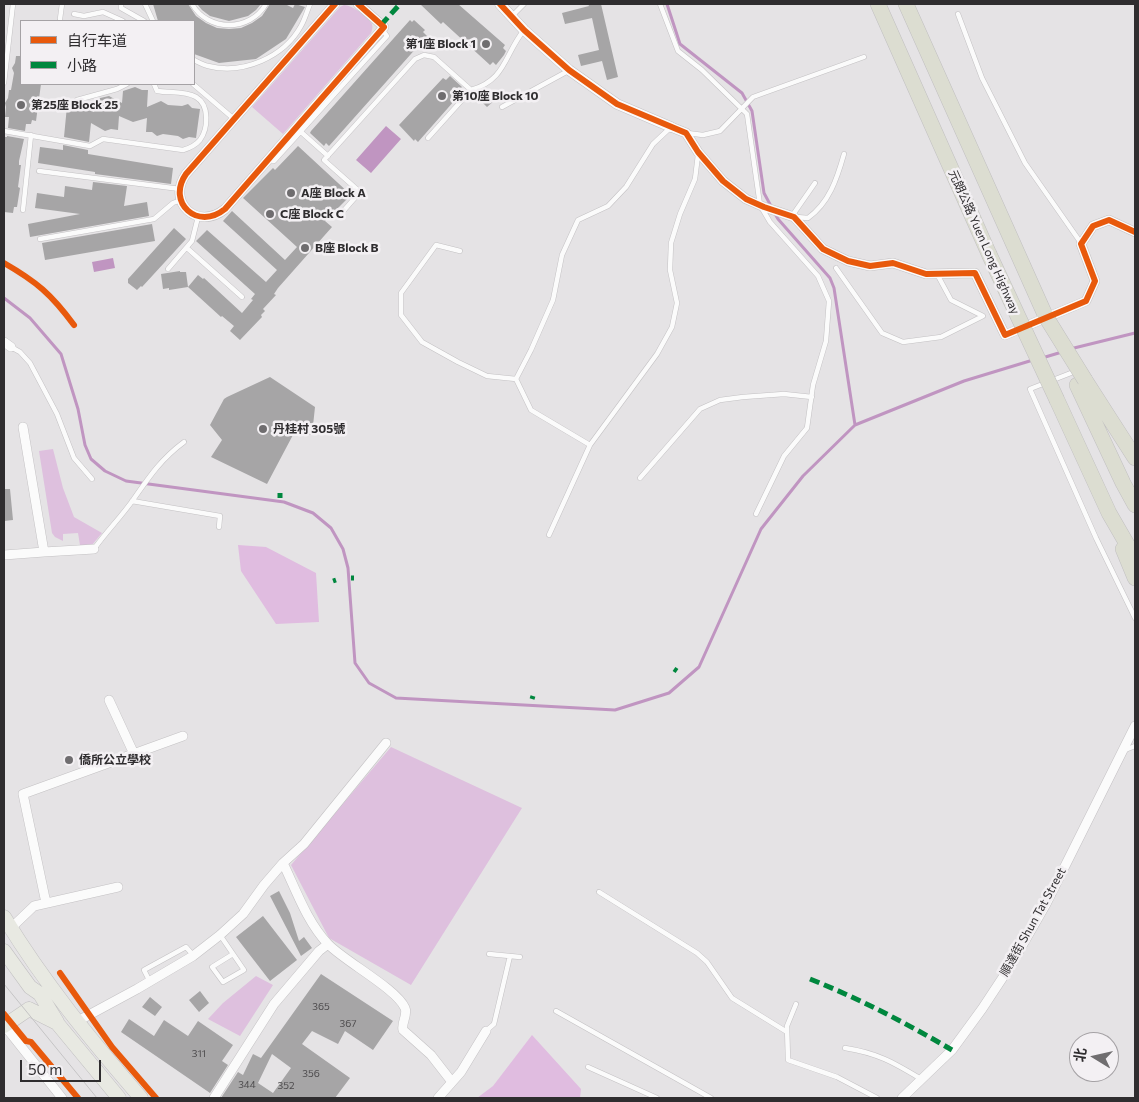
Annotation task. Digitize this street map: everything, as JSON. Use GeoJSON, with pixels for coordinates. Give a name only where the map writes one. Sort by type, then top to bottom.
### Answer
{"type":"FeatureCollection","features":[{"type":"Feature","properties":{"kind":"highway","name":"元朗公路 Yuen Long Highway"},"geometry":{"type":"LineString","coordinates":[[878,4],[989,254],[1109,513],[1135,558]]}},
{"type":"Feature","properties":{"kind":"highway","name":"元朗公路 Yuen Long Highway"},"geometry":{"type":"LineString","coordinates":[[906,4],[1046,317],[1079,379]]}},
{"type":"Feature","properties":{"kind":"highway"},"geometry":{"type":"LineString","coordinates":[[1079,379],[1135,458]]}},
{"type":"Feature","properties":{"kind":"highway"},"geometry":{"type":"LineString","coordinates":[[1079,379],[1123,483],[1135,505]]}},
{"type":"Feature","properties":{"kind":"highway"},"geometry":{"type":"LineString","coordinates":[[1109,513],[1135,578]]}},
{"type":"Feature","properties":{"kind":"main road"},"geometry":{"type":"LineString","coordinates":[[6,927],[76,1022],[140,1098]]}},
{"type":"Feature","properties":{"kind":"main road"},"geometry":{"type":"LineString","coordinates":[[4,951],[30,986],[46,1002],[57,1023],[119,1098]]}},
{"type":"Feature","properties":{"kind":"main road"},"geometry":{"type":"LineString","coordinates":[[29,1009],[30,986]]}},
{"type":"Feature","properties":{"kind":"main road"},"geometry":{"type":"LineString","coordinates":[[29,1009],[57,1023]]}},
{"type":"Feature","properties":{"kind":"main road"},"geometry":{"type":"LineString","coordinates":[[4,1026],[29,1009]]}},
{"type":"Feature","properties":{"kind":"street"},"geometry":{"type":"LineString","coordinates":[[335,4],[186,174],[180,189],[181,200],[185,208],[198,216],[212,217],[219,214],[384,27],[358,4]]}},
{"type":"Feature","properties":{"kind":"street"},"geometry":{"type":"LineString","coordinates":[[500,4],[524,30],[569,70],[617,104],[686,133],[698,152],[723,181],[746,198],[762,206],[793,216],[823,249],[848,261],[870,266],[893,263],[926,274],[975,274],[1005,335],[1086,301],[1095,281],[1082,244],[1093,226],[1109,220],[1135,232]]}},
{"type":"Feature","properties":{"kind":"street"},"geometry":{"type":"LineString","coordinates":[[23,427],[44,552]]}},
{"type":"Feature","properties":{"kind":"street"},"geometry":{"type":"LineString","coordinates":[[4,555],[94,550]]}},
{"type":"Feature","properties":{"kind":"street"},"geometry":{"type":"LineString","coordinates":[[109,700],[134,754]]}},
{"type":"Feature","properties":{"kind":"street","name":"順達街 Shun Tat Street"},"geometry":{"type":"LineString","coordinates":[[902,1098],[952,1050],[1011,965],[1046,904],[1135,726]]}},
{"type":"Feature","properties":{"kind":"street"},"geometry":{"type":"LineString","coordinates":[[46,903],[23,794],[183,736]]}},
{"type":"Feature","properties":{"kind":"street"},"geometry":{"type":"LineString","coordinates":[[76,1022],[194,956],[220,935],[243,914],[283,863],[304,844],[386,743]]}},
{"type":"Feature","properties":{"kind":"street"},"geometry":{"type":"LineString","coordinates":[[283,863],[312,923],[328,944],[394,995],[404,1005],[406,1011],[403,1030],[431,1055],[452,1082]]}},
{"type":"Feature","properties":{"kind":"street"},"geometry":{"type":"LineString","coordinates":[[6,927],[34,906],[118,886]]}},
{"type":"Feature","properties":{"kind":"street"},"geometry":{"type":"LineString","coordinates":[[214,1098],[274,1004],[319,951],[328,944]]}},
{"type":"Feature","properties":{"kind":"street"},"geometry":{"type":"LineString","coordinates":[[4,1026],[62,1098]]}},
{"type":"Feature","properties":{"kind":"street"},"geometry":{"type":"LineString","coordinates":[[438,1098],[461,1072],[486,1031]]}},
{"type":"Feature","properties":{"kind":"lane"},"geometry":{"type":"LineString","coordinates":[[4,83],[13,4]]}},
{"type":"Feature","properties":{"kind":"lane"},"geometry":{"type":"LineString","coordinates":[[60,19],[62,4]]}},
{"type":"Feature","properties":{"kind":"lane"},"geometry":{"type":"LineString","coordinates":[[121,4],[121,8],[142,20]]}},
{"type":"Feature","properties":{"kind":"lane"},"geometry":{"type":"LineString","coordinates":[[145,4],[153,20]]}},
{"type":"Feature","properties":{"kind":"lane"},"geometry":{"type":"LineString","coordinates":[[192,4],[207,19],[224,25],[233,25],[250,20],[266,4]]}},
{"type":"Feature","properties":{"kind":"lane"},"geometry":{"type":"LineString","coordinates":[[195,60],[208,66],[235,68],[262,62],[284,47],[301,26],[310,4]]}},
{"type":"Feature","properties":{"kind":"lane"},"geometry":{"type":"LineString","coordinates":[[512,16],[524,4]]}},
{"type":"Feature","properties":{"kind":"lane"},"geometry":{"type":"LineString","coordinates":[[660,4],[678,51],[702,70],[747,114],[762,206],[770,222],[818,276],[829,301],[826,342],[814,385],[807,428],[784,456],[756,514]]}},
{"type":"Feature","properties":{"kind":"lane"},"geometry":{"type":"LineString","coordinates":[[74,14],[84,16],[103,12],[121,20]]}},
{"type":"Feature","properties":{"kind":"lane"},"geometry":{"type":"LineString","coordinates":[[958,14],[982,78],[1025,163],[1082,244]]}},
{"type":"Feature","properties":{"kind":"lane"},"geometry":{"type":"LineString","coordinates":[[268,159],[274,161],[387,36],[382,29]]}},
{"type":"Feature","properties":{"kind":"lane"},"geometry":{"type":"LineString","coordinates":[[428,138],[471,90],[483,87],[501,71],[515,41],[524,30]]}},
{"type":"Feature","properties":{"kind":"lane"},"geometry":{"type":"LineString","coordinates":[[339,216],[360,192],[324,160],[415,59],[424,55],[434,57],[471,90]]}},
{"type":"Feature","properties":{"kind":"lane"},"geometry":{"type":"LineString","coordinates":[[686,133],[703,135],[720,131],[753,97],[864,57]]}},
{"type":"Feature","properties":{"kind":"lane"},"geometry":{"type":"LineString","coordinates":[[502,107],[569,70]]}},
{"type":"Feature","properties":{"kind":"lane"},"geometry":{"type":"LineString","coordinates":[[77,100],[125,85]]}},
{"type":"Feature","properties":{"kind":"lane"},"geometry":{"type":"LineString","coordinates":[[4,131],[90,146],[103,139],[183,150],[192,147],[200,139],[206,127],[206,112],[203,103],[198,98],[188,94],[157,90],[154,85]]}},
{"type":"Feature","properties":{"kind":"lane"},"geometry":{"type":"LineString","coordinates":[[194,85],[234,119]]}},
{"type":"Feature","properties":{"kind":"lane"},"geometry":{"type":"LineString","coordinates":[[516,379],[553,300],[562,255],[578,220],[608,206],[626,187],[653,144],[671,127]]}},
{"type":"Feature","properties":{"kind":"lane"},"geometry":{"type":"LineString","coordinates":[[301,132],[328,156]]}},
{"type":"Feature","properties":{"kind":"lane"},"geometry":{"type":"LineString","coordinates":[[24,210],[31,136]]}},
{"type":"Feature","properties":{"kind":"lane"},"geometry":{"type":"LineString","coordinates":[[549,535],[590,445],[657,354],[672,326],[676,303],[670,270],[671,243],[680,214],[695,179],[698,152]]}},
{"type":"Feature","properties":{"kind":"lane"},"geometry":{"type":"LineString","coordinates":[[815,183],[793,216],[808,218],[818,211],[836,184],[844,154]]}},
{"type":"Feature","properties":{"kind":"lane"},"geometry":{"type":"LineString","coordinates":[[39,171],[180,189]]}},
{"type":"Feature","properties":{"kind":"lane"},"geometry":{"type":"LineString","coordinates":[[40,240],[154,219],[173,203],[181,200]]}},
{"type":"Feature","properties":{"kind":"lane"},"geometry":{"type":"LineString","coordinates":[[168,269],[187,248],[194,233],[198,216]]}},
{"type":"Feature","properties":{"kind":"lane"},"geometry":{"type":"LineString","coordinates":[[460,251],[436,245],[401,293],[401,315],[422,342],[487,376],[516,379]]}},
{"type":"Feature","properties":{"kind":"lane"},"geometry":{"type":"LineString","coordinates":[[187,248],[242,297]]}},
{"type":"Feature","properties":{"kind":"lane"},"geometry":{"type":"LineString","coordinates":[[836,268],[882,333],[903,342],[941,337],[983,316],[951,300],[937,274]]}},
{"type":"Feature","properties":{"kind":"lane"},"geometry":{"type":"LineString","coordinates":[[7,344],[20,352],[30,363],[57,414],[74,458],[92,479]]}},
{"type":"Feature","properties":{"kind":"lane"},"geometry":{"type":"LineString","coordinates":[[516,379],[531,410],[590,445]]}},
{"type":"Feature","properties":{"kind":"lane"},"geometry":{"type":"LineString","coordinates":[[1079,379],[1030,388],[1096,538],[1135,618]]}},
{"type":"Feature","properties":{"kind":"lane"},"geometry":{"type":"LineString","coordinates":[[640,478],[700,409],[720,400],[744,397],[784,394],[812,397]]}},
{"type":"Feature","properties":{"kind":"lane"},"geometry":{"type":"LineString","coordinates":[[94,550],[157,466],[184,442]]}},
{"type":"Feature","properties":{"kind":"lane"},"geometry":{"type":"LineString","coordinates":[[132,501],[220,516],[219,527]]}},
{"type":"Feature","properties":{"kind":"lane"},"geometry":{"type":"LineString","coordinates":[[1121,752],[1135,746]]}},
{"type":"Feature","properties":{"kind":"lane"},"geometry":{"type":"LineString","coordinates":[[599,892],[697,953],[707,962],[732,998],[787,1032]]}},
{"type":"Feature","properties":{"kind":"lane"},"geometry":{"type":"LineString","coordinates":[[220,935],[244,970],[223,982],[212,967],[233,954]]}},
{"type":"Feature","properties":{"kind":"lane"},"geometry":{"type":"LineString","coordinates":[[489,954],[520,957]]}},
{"type":"Feature","properties":{"kind":"lane"},"geometry":{"type":"LineString","coordinates":[[486,1031],[494,1024],[510,956]]}},
{"type":"Feature","properties":{"kind":"lane"},"geometry":{"type":"LineString","coordinates":[[796,1004],[787,1026],[788,1060],[837,1077],[876,1098]]}},
{"type":"Feature","properties":{"kind":"lane"},"geometry":{"type":"LineString","coordinates":[[556,1011],[710,1098]]}},
{"type":"Feature","properties":{"kind":"lane"},"geometry":{"type":"LineString","coordinates":[[844,1048],[863,1051],[890,1060],[922,1080]]}},
{"type":"Feature","properties":{"kind":"lane"},"geometry":{"type":"LineString","coordinates":[[588,1067],[657,1098]]}},
{"type":"Feature","properties":{"kind":"shaded area"},"geometry":{"type":"Polygon","coordinates":[[[344,5],[356,9],[367,18],[372,24],[371,33],[283,134],[252,107],[340,7],[344,5]]]}},
{"type":"Feature","properties":{"kind":"shaded area"},"geometry":{"type":"Polygon","coordinates":[[[386,126],[401,139],[371,173],[356,160],[386,126]]]}},
{"type":"Feature","properties":{"kind":"shaded area"},"geometry":{"type":"Polygon","coordinates":[[[113,258],[115,268],[94,272],[92,262],[113,258]]]}},
{"type":"Feature","properties":{"kind":"shaded area"},"geometry":{"type":"Polygon","coordinates":[[[53,449],[63,488],[74,517],[102,533],[92,545],[80,545],[78,533],[63,534],[63,541],[52,533],[39,451],[53,449]]]}},
{"type":"Feature","properties":{"kind":"shaded area"},"geometry":{"type":"Polygon","coordinates":[[[238,545],[266,547],[316,573],[319,622],[276,624],[241,571],[238,545]]]}},
{"type":"Feature","properties":{"kind":"shaded area"},"geometry":{"type":"Polygon","coordinates":[[[391,747],[522,808],[411,985],[329,938],[291,865],[391,747]]]}},
{"type":"Feature","properties":{"kind":"shaded area"},"geometry":{"type":"Polygon","coordinates":[[[256,976],[273,985],[240,1036],[208,1019],[223,1003],[256,976]]]}},
{"type":"Feature","properties":{"kind":"shaded area"},"geometry":{"type":"Polygon","coordinates":[[[532,1035],[581,1089],[580,1098],[477,1098],[493,1086],[532,1035]]]}},
{"type":"Feature","properties":{"kind":"building"},"geometry":{"type":"Polygon","coordinates":[[[153,4],[188,4],[196,16],[206,23],[217,28],[229,29],[241,28],[252,23],[262,16],[270,4],[285,4],[293,8],[295,4],[305,7],[286,39],[256,59],[219,63],[195,54],[195,20],[158,20],[153,4]]]}},
{"type":"Feature","properties":{"kind":"building"},"geometry":{"type":"Polygon","coordinates":[[[197,4],[261,4],[248,16],[229,21],[210,16],[197,4]]]}},
{"type":"Feature","properties":{"kind":"building"},"geometry":{"type":"Polygon","coordinates":[[[420,4],[458,4],[505,45],[503,48],[506,51],[504,55],[496,65],[493,62],[490,65],[443,22],[441,24],[420,4]]]}},
{"type":"Feature","properties":{"kind":"building"},"geometry":{"type":"Polygon","coordinates":[[[588,4],[601,4],[618,77],[607,80],[602,61],[581,66],[578,55],[599,50],[592,18],[565,24],[562,13],[589,6],[588,4]]]}},
{"type":"Feature","properties":{"kind":"building"},"geometry":{"type":"Polygon","coordinates":[[[410,20],[412,22],[414,20],[425,30],[423,32],[427,36],[329,146],[326,143],[324,146],[310,133],[311,131],[410,20]]]}},
{"type":"Feature","properties":{"kind":"building"},"geometry":{"type":"Polygon","coordinates":[[[16,56],[20,56],[20,85],[41,85],[36,121],[32,120],[31,124],[26,124],[25,131],[8,128],[9,117],[5,117],[5,103],[9,90],[11,90],[14,73],[12,68],[16,56]]]}},
{"type":"Feature","properties":{"kind":"building"},"geometry":{"type":"Polygon","coordinates":[[[450,76],[462,87],[459,90],[462,92],[418,142],[415,139],[414,141],[399,125],[443,78],[446,80],[450,76]]]}},
{"type":"Feature","properties":{"kind":"building"},"geometry":{"type":"Polygon","coordinates":[[[135,87],[148,90],[147,107],[161,101],[168,105],[182,106],[188,104],[192,108],[200,109],[196,138],[189,137],[183,139],[178,136],[163,134],[157,136],[152,132],[146,132],[147,118],[133,122],[119,116],[118,130],[111,129],[105,131],[91,123],[89,142],[64,137],[67,106],[81,105],[94,112],[96,99],[109,96],[122,103],[123,91],[135,87]]]}},
{"type":"Feature","properties":{"kind":"building"},"geometry":{"type":"Polygon","coordinates":[[[488,93],[495,100],[487,107],[480,100],[488,93]]]}},
{"type":"Feature","properties":{"kind":"building"},"geometry":{"type":"Polygon","coordinates":[[[4,137],[24,139],[19,161],[19,165],[21,165],[18,187],[20,188],[17,207],[14,207],[13,213],[4,212],[4,137]]]}},
{"type":"Feature","properties":{"kind":"building"},"geometry":{"type":"Polygon","coordinates":[[[63,145],[88,150],[88,154],[173,168],[171,184],[95,174],[95,172],[38,163],[40,147],[63,150],[63,145]]]}},
{"type":"Feature","properties":{"kind":"building"},"geometry":{"type":"Polygon","coordinates":[[[298,146],[351,195],[325,221],[332,227],[278,288],[274,294],[276,295],[263,309],[265,311],[261,315],[262,317],[240,340],[230,331],[234,326],[221,317],[188,287],[198,275],[204,278],[242,313],[253,300],[251,299],[255,294],[196,241],[207,230],[266,282],[277,270],[223,221],[232,211],[285,260],[297,247],[243,198],[273,168],[275,170],[298,146]]]}},
{"type":"Feature","properties":{"kind":"building"},"geometry":{"type":"Polygon","coordinates":[[[93,182],[127,186],[124,206],[147,202],[149,216],[30,237],[28,224],[80,214],[35,208],[37,193],[64,197],[65,186],[92,190],[93,182]]]}},
{"type":"Feature","properties":{"kind":"building"},"geometry":{"type":"Polygon","coordinates":[[[152,224],[155,241],[45,260],[42,243],[152,224]]]}},
{"type":"Feature","properties":{"kind":"building"},"geometry":{"type":"Polygon","coordinates":[[[174,228],[186,239],[142,287],[137,290],[128,283],[128,279],[174,228]]]}},
{"type":"Feature","properties":{"kind":"building"},"geometry":{"type":"Polygon","coordinates":[[[186,272],[188,287],[163,289],[161,274],[186,272]]]}},
{"type":"Feature","properties":{"kind":"building","name":"丹桂村 305號"},"geometry":{"type":"Polygon","coordinates":[[[270,377],[315,407],[312,435],[294,433],[267,484],[211,457],[222,440],[210,425],[224,399],[270,377]]]}},
{"type":"Feature","properties":{"kind":"building"},"geometry":{"type":"Polygon","coordinates":[[[4,489],[10,489],[13,520],[4,521],[4,489]]]}},
{"type":"Feature","properties":{"kind":"building"},"geometry":{"type":"Polygon","coordinates":[[[279,891],[290,913],[299,941],[304,937],[312,948],[301,956],[270,896],[279,891]]]}},
{"type":"Feature","properties":{"kind":"building"},"geometry":{"type":"Polygon","coordinates":[[[263,916],[297,960],[270,981],[236,937],[263,916]]]}},
{"type":"Feature","properties":{"kind":"building"},"geometry":{"type":"Polygon","coordinates":[[[321,974],[393,1021],[373,1050],[345,1031],[338,1044],[312,1031],[302,1044],[350,1078],[335,1098],[221,1098],[238,1072],[243,1075],[253,1054],[261,1058],[321,974]],[[272,1054],[258,1083],[273,1093],[291,1068],[272,1054]]]}},
{"type":"Feature","properties":{"kind":"building"},"geometry":{"type":"Polygon","coordinates":[[[200,991],[209,1003],[199,1012],[189,1000],[200,991]]]}},
{"type":"Feature","properties":{"kind":"building"},"geometry":{"type":"Polygon","coordinates":[[[150,997],[162,1007],[155,1016],[142,1007],[150,997]]]}},
{"type":"Feature","properties":{"kind":"building"},"geometry":{"type":"Polygon","coordinates":[[[129,1019],[154,1036],[164,1020],[188,1036],[198,1021],[233,1045],[222,1061],[228,1065],[210,1093],[121,1032],[129,1019]]]}},
{"type":"Feature","properties":{"kind":"waterway"},"geometry":{"type":"LineString","coordinates":[[667,4],[680,44],[742,93],[752,111],[764,193],[772,208]]}},
{"type":"Feature","properties":{"kind":"waterway"},"geometry":{"type":"LineString","coordinates":[[775,214],[830,278],[834,288],[855,425]]}},
{"type":"Feature","properties":{"kind":"waterway"},"geometry":{"type":"LineString","coordinates":[[4,298],[30,318],[61,354],[78,409],[85,445],[91,459],[105,471],[126,481],[284,502],[313,513],[331,528],[343,549],[348,568],[355,663],[369,683],[396,698],[615,710],[669,693],[699,667],[761,529],[803,476],[855,425],[964,381],[1033,360]]}},
{"type":"Feature","properties":{"kind":"waterway"},"geometry":{"type":"LineString","coordinates":[[1070,349],[1135,333]]}},
{"type":"Feature","properties":{"kind":"waterway"},"geometry":{"type":"LineString","coordinates":[[1042,358],[1062,352]]}},
{"type":"Feature","properties":{"kind":"tram line"},"geometry":{"type":"LineString","coordinates":[[4,984],[97,1098]]}},
{"type":"Feature","properties":{"kind":"marked path"},"geometry":{"type":"LineString","coordinates":[[381,25],[400,4]]}},
{"type":"Feature","properties":{"kind":"marked path"},"geometry":{"type":"LineString","coordinates":[[280,493],[280,498]]}},
{"type":"Feature","properties":{"kind":"marked path"},"geometry":{"type":"LineString","coordinates":[[810,979],[882,1012],[952,1050]]}},
{"type":"Feature","properties":{"kind":"cycle path"},"geometry":{"type":"LineString","coordinates":[[335,4],[186,174],[181,185],[180,195],[182,204],[188,211],[205,217],[215,215],[225,209],[384,27],[358,4]]}},
{"type":"Feature","properties":{"kind":"cycle path"},"geometry":{"type":"LineString","coordinates":[[500,4],[524,30],[569,70],[617,104],[686,133],[698,152],[723,181],[746,199],[794,217],[823,249],[848,261],[870,266],[893,263],[926,274],[975,273],[1005,335],[1086,301],[1095,281],[1081,244],[1093,226],[1109,220],[1135,232]]}},
{"type":"Feature","properties":{"kind":"cycle path"},"geometry":{"type":"LineString","coordinates":[[4,263],[43,289],[74,325]]}},
{"type":"Feature","properties":{"kind":"cycle path"},"geometry":{"type":"LineString","coordinates":[[60,973],[112,1047],[156,1098]]}},
{"type":"Feature","properties":{"kind":"cycle path"},"geometry":{"type":"LineString","coordinates":[[4,1014],[26,1041],[31,1042],[78,1098]]}},
{"type":"Feature","properties":{"kind":"place","name":"第1座 Block 1"},"geometry":{"type":"Point","coordinates":[486,44]}},
{"type":"Feature","properties":{"kind":"place","name":"第10座 Block 10"},"geometry":{"type":"Point","coordinates":[442,96]}},
{"type":"Feature","properties":{"kind":"place","name":"第25座 Block 25"},"geometry":{"type":"Point","coordinates":[21,105]}},
{"type":"Feature","properties":{"kind":"place","name":"A座 Block A"},"geometry":{"type":"Point","coordinates":[291,193]}},
{"type":"Feature","properties":{"kind":"place","name":"C座 Block C"},"geometry":{"type":"Point","coordinates":[270,214]}},
{"type":"Feature","properties":{"kind":"place","name":"B座 Block B"},"geometry":{"type":"Point","coordinates":[305,248]}},
{"type":"Feature","properties":{"kind":"place","name":"丹桂村 305號"},"geometry":{"type":"Point","coordinates":[263,429]}},
{"type":"Feature","properties":{"kind":"place","name":"僑所公立學校"},"geometry":{"type":"Point","coordinates":[69,760]}}]}
